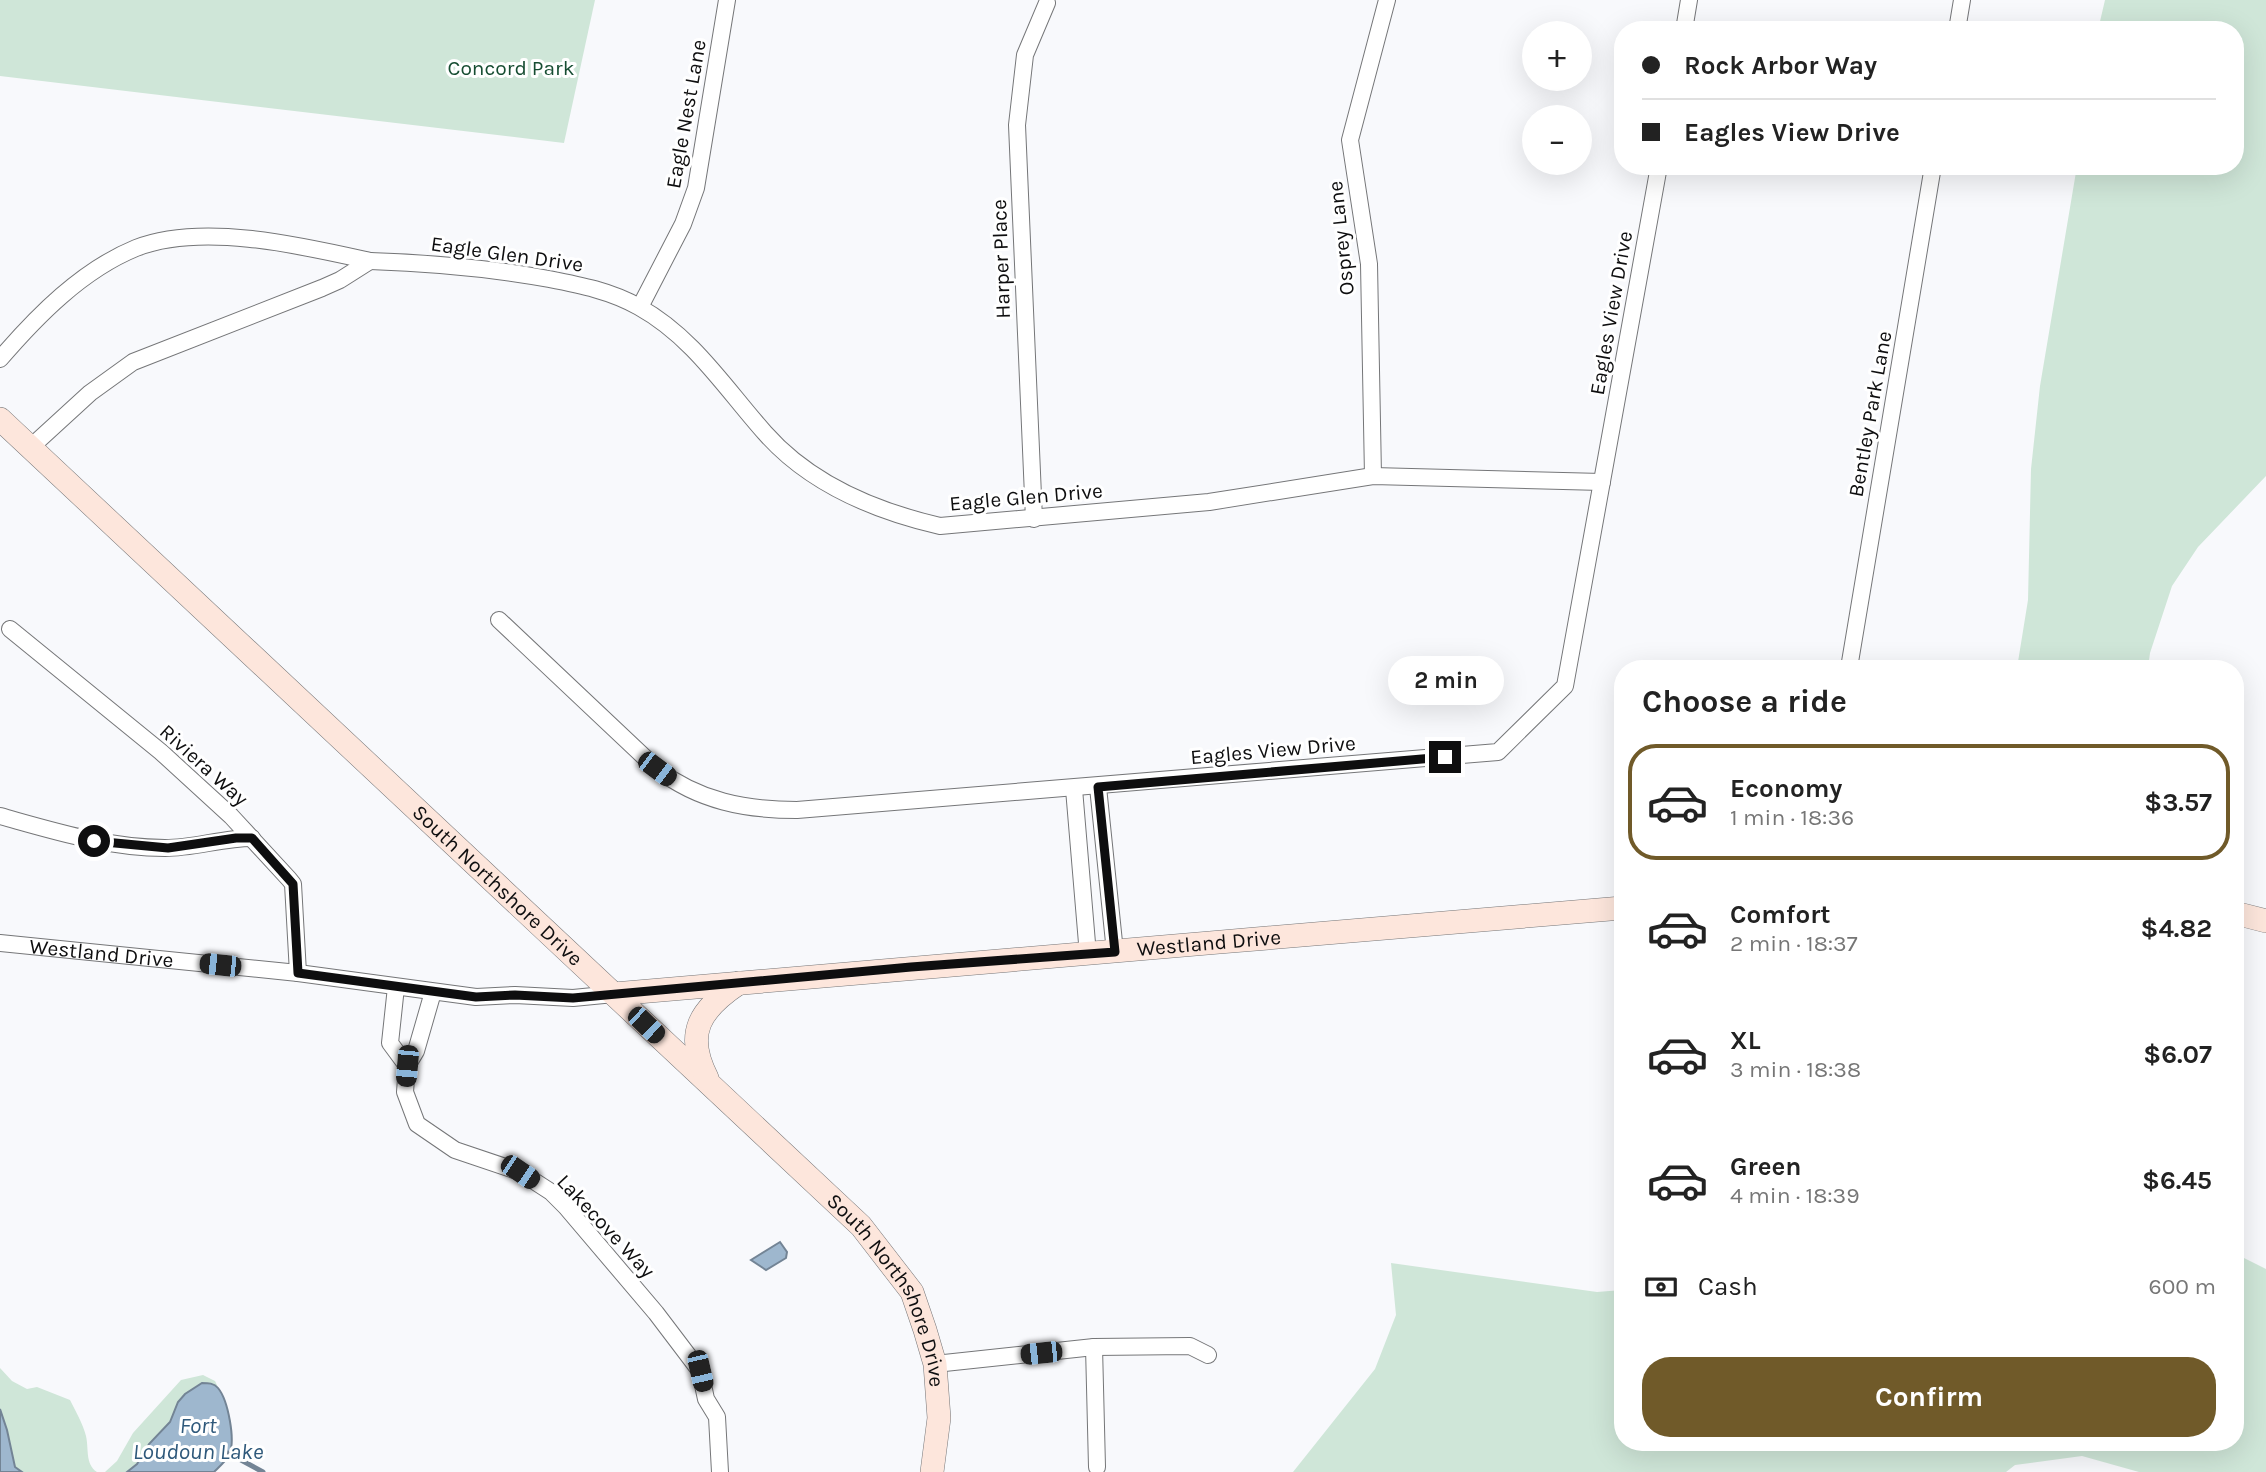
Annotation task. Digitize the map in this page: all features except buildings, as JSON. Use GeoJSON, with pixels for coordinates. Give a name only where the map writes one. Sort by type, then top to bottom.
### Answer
{"type":"FeatureCollection","features":[{"type":"Feature","properties":{"kind":"main road","name":"South Northshore Drive"},"geometry":{"type":"LineString","coordinates":[[0,419],[861,1226],[912,1292],[935,1364],[939,1418],[932,1472]]}},
{"type":"Feature","properties":{"kind":"main road","name":"Westland Drive"},"geometry":{"type":"LineString","coordinates":[[614,994],[1614,909]]}},
{"type":"Feature","properties":{"kind":"main road"},"geometry":{"type":"LineString","coordinates":[[2244,915],[2266,921]]}},
{"type":"Feature","properties":{"kind":"main road"},"geometry":{"type":"LineString","coordinates":[[712,1087],[701,1068],[696,1032],[711,1004],[738,983]]}},
{"type":"Feature","properties":{"kind":"street","name":"Eagle Nest Lane"},"geometry":{"type":"LineString","coordinates":[[640,307],[683,224],[696,188],[727,0]]}},
{"type":"Feature","properties":{"kind":"street","name":"Osprey Lane"},"geometry":{"type":"LineString","coordinates":[[1373,476],[1369,264],[1350,140],[1387,0]]}},
{"type":"Feature","properties":{"kind":"street"},"geometry":{"type":"LineString","coordinates":[[1686,21],[1689,0]]}},
{"type":"Feature","properties":{"kind":"street"},"geometry":{"type":"LineString","coordinates":[[1958,21],[1962,0]]}},
{"type":"Feature","properties":{"kind":"street","name":"Harper Place"},"geometry":{"type":"LineString","coordinates":[[1034,519],[1017,125],[1025,55],[1047,3]]}},
{"type":"Feature","properties":{"kind":"street","name":"Eagles View Drive"},"geometry":{"type":"LineString","coordinates":[[499,620],[657,769],[685,788],[739,807],[797,810],[1498,752],[1565,685],[1657,175]]}},
{"type":"Feature","properties":{"kind":"street","name":"Bentley Park Lane"},"geometry":{"type":"LineString","coordinates":[[1850,660],[1931,175]]}},
{"type":"Feature","properties":{"kind":"street","name":"Eagle Glen Drive"},"geometry":{"type":"LineString","coordinates":[[0,359],[57,301],[111,260],[139,247],[209,236],[282,243],[370,261],[458,265],[514,272],[583,285],[614,294],[673,329],[697,352],[766,435],[822,481],[872,505],[940,526],[1209,502],[1373,476],[1602,482]]}},
{"type":"Feature","properties":{"kind":"street"},"geometry":{"type":"LineString","coordinates":[[31,447],[90,393],[133,362],[331,284],[370,261]]}},
{"type":"Feature","properties":{"kind":"street","name":"Riviera Way"},"geometry":{"type":"LineString","coordinates":[[10,629],[161,752],[231,816],[293,884],[298,973]]}},
{"type":"Feature","properties":{"kind":"street"},"geometry":{"type":"LineString","coordinates":[[1098,787],[1115,952]]}},
{"type":"Feature","properties":{"kind":"street"},"geometry":{"type":"LineString","coordinates":[[1074,789],[1088,955]]}},
{"type":"Feature","properties":{"kind":"street"},"geometry":{"type":"LineString","coordinates":[[0,816],[94,841],[138,847],[168,848],[252,838]]}},
{"type":"Feature","properties":{"kind":"street","name":"Westland Drive"},"geometry":{"type":"LineString","coordinates":[[0,943],[298,973],[476,997],[515,995],[573,998],[614,994]]}},
{"type":"Feature","properties":{"kind":"street","name":"Lakecove Way"},"geometry":{"type":"LineString","coordinates":[[396,988],[390,1043],[407,1066]]}},
{"type":"Feature","properties":{"kind":"street","name":"Lakecove Way"},"geometry":{"type":"LineString","coordinates":[[433,992],[416,1051],[407,1066],[405,1092],[417,1124],[455,1150],[520,1172],[551,1192],[566,1207],[656,1313],[700,1371],[706,1399],[717,1417],[720,1472]]}},
{"type":"Feature","properties":{"kind":"street"},"geometry":{"type":"LineString","coordinates":[[935,1364],[1094,1347],[1190,1346],[1208,1355]]}},
{"type":"Feature","properties":{"kind":"street"},"geometry":{"type":"LineString","coordinates":[[1094,1347],[1097,1467]]}},
{"type":"Feature","properties":{"kind":"green space","name":"Concord Park"},"geometry":{"type":"Polygon","coordinates":[[[0,0],[595,0],[564,143],[0,76],[0,0]]]}},
{"type":"Feature","properties":{"kind":"green space"},"geometry":{"type":"Polygon","coordinates":[[[2105,0],[2266,0],[2266,476],[2198,547],[2172,586],[2149,660],[2018,660],[2028,600],[2031,469],[2040,386],[2075,175],[2244,175],[2244,21],[2100,21],[2105,0]]]}},
{"type":"Feature","properties":{"kind":"green space"},"geometry":{"type":"Polygon","coordinates":[[[2244,1258],[2266,1269],[2266,1472],[2139,1472],[2082,1456],[2015,1465],[2006,1472],[1293,1472],[1375,1369],[1396,1315],[1391,1263],[1597,1292],[1614,1291],[1614,1451],[2244,1451],[2244,1258]]]}},
{"type":"Feature","properties":{"kind":"green space"},"geometry":{"type":"Polygon","coordinates":[[[0,1368],[12,1381],[27,1389],[37,1387],[70,1400],[85,1432],[91,1465],[97,1472],[22,1472],[15,1467],[0,1409],[0,1368]]]}},
{"type":"Feature","properties":{"kind":"green space"},"geometry":{"type":"Polygon","coordinates":[[[203,1375],[215,1381],[218,1387],[212,1384],[178,1402],[170,1422],[149,1444],[137,1464],[127,1472],[105,1472],[117,1461],[133,1433],[181,1380],[203,1375]]]}},
{"type":"Feature","properties":{"kind":"water"},"geometry":{"type":"Polygon","coordinates":[[[780,1242],[787,1252],[786,1258],[766,1270],[751,1260],[780,1242]]]}},
{"type":"Feature","properties":{"kind":"water","name":"Fort Loudoun Lake"},"geometry":{"type":"Polygon","coordinates":[[[202,1383],[213,1384],[218,1388],[228,1411],[232,1440],[229,1455],[224,1462],[214,1472],[127,1472],[137,1464],[149,1444],[170,1422],[178,1402],[202,1383]]]}},
{"type":"Feature","properties":{"kind":"water"},"geometry":{"type":"Polygon","coordinates":[[[0,1409],[15,1467],[22,1472],[0,1472],[0,1409]]]}},
{"type":"Feature","properties":{"kind":"waterway"},"geometry":{"type":"LineString","coordinates":[[228,1453],[263,1472]]}},
{"type":"Feature","properties":{"kind":"route"},"geometry":{"type":"LineString","coordinates":[[94,841],[168,848],[252,838],[293,884],[298,973],[476,997],[515,995],[573,998],[911,967],[1115,952],[1098,787],[1445,757]]}}]}
